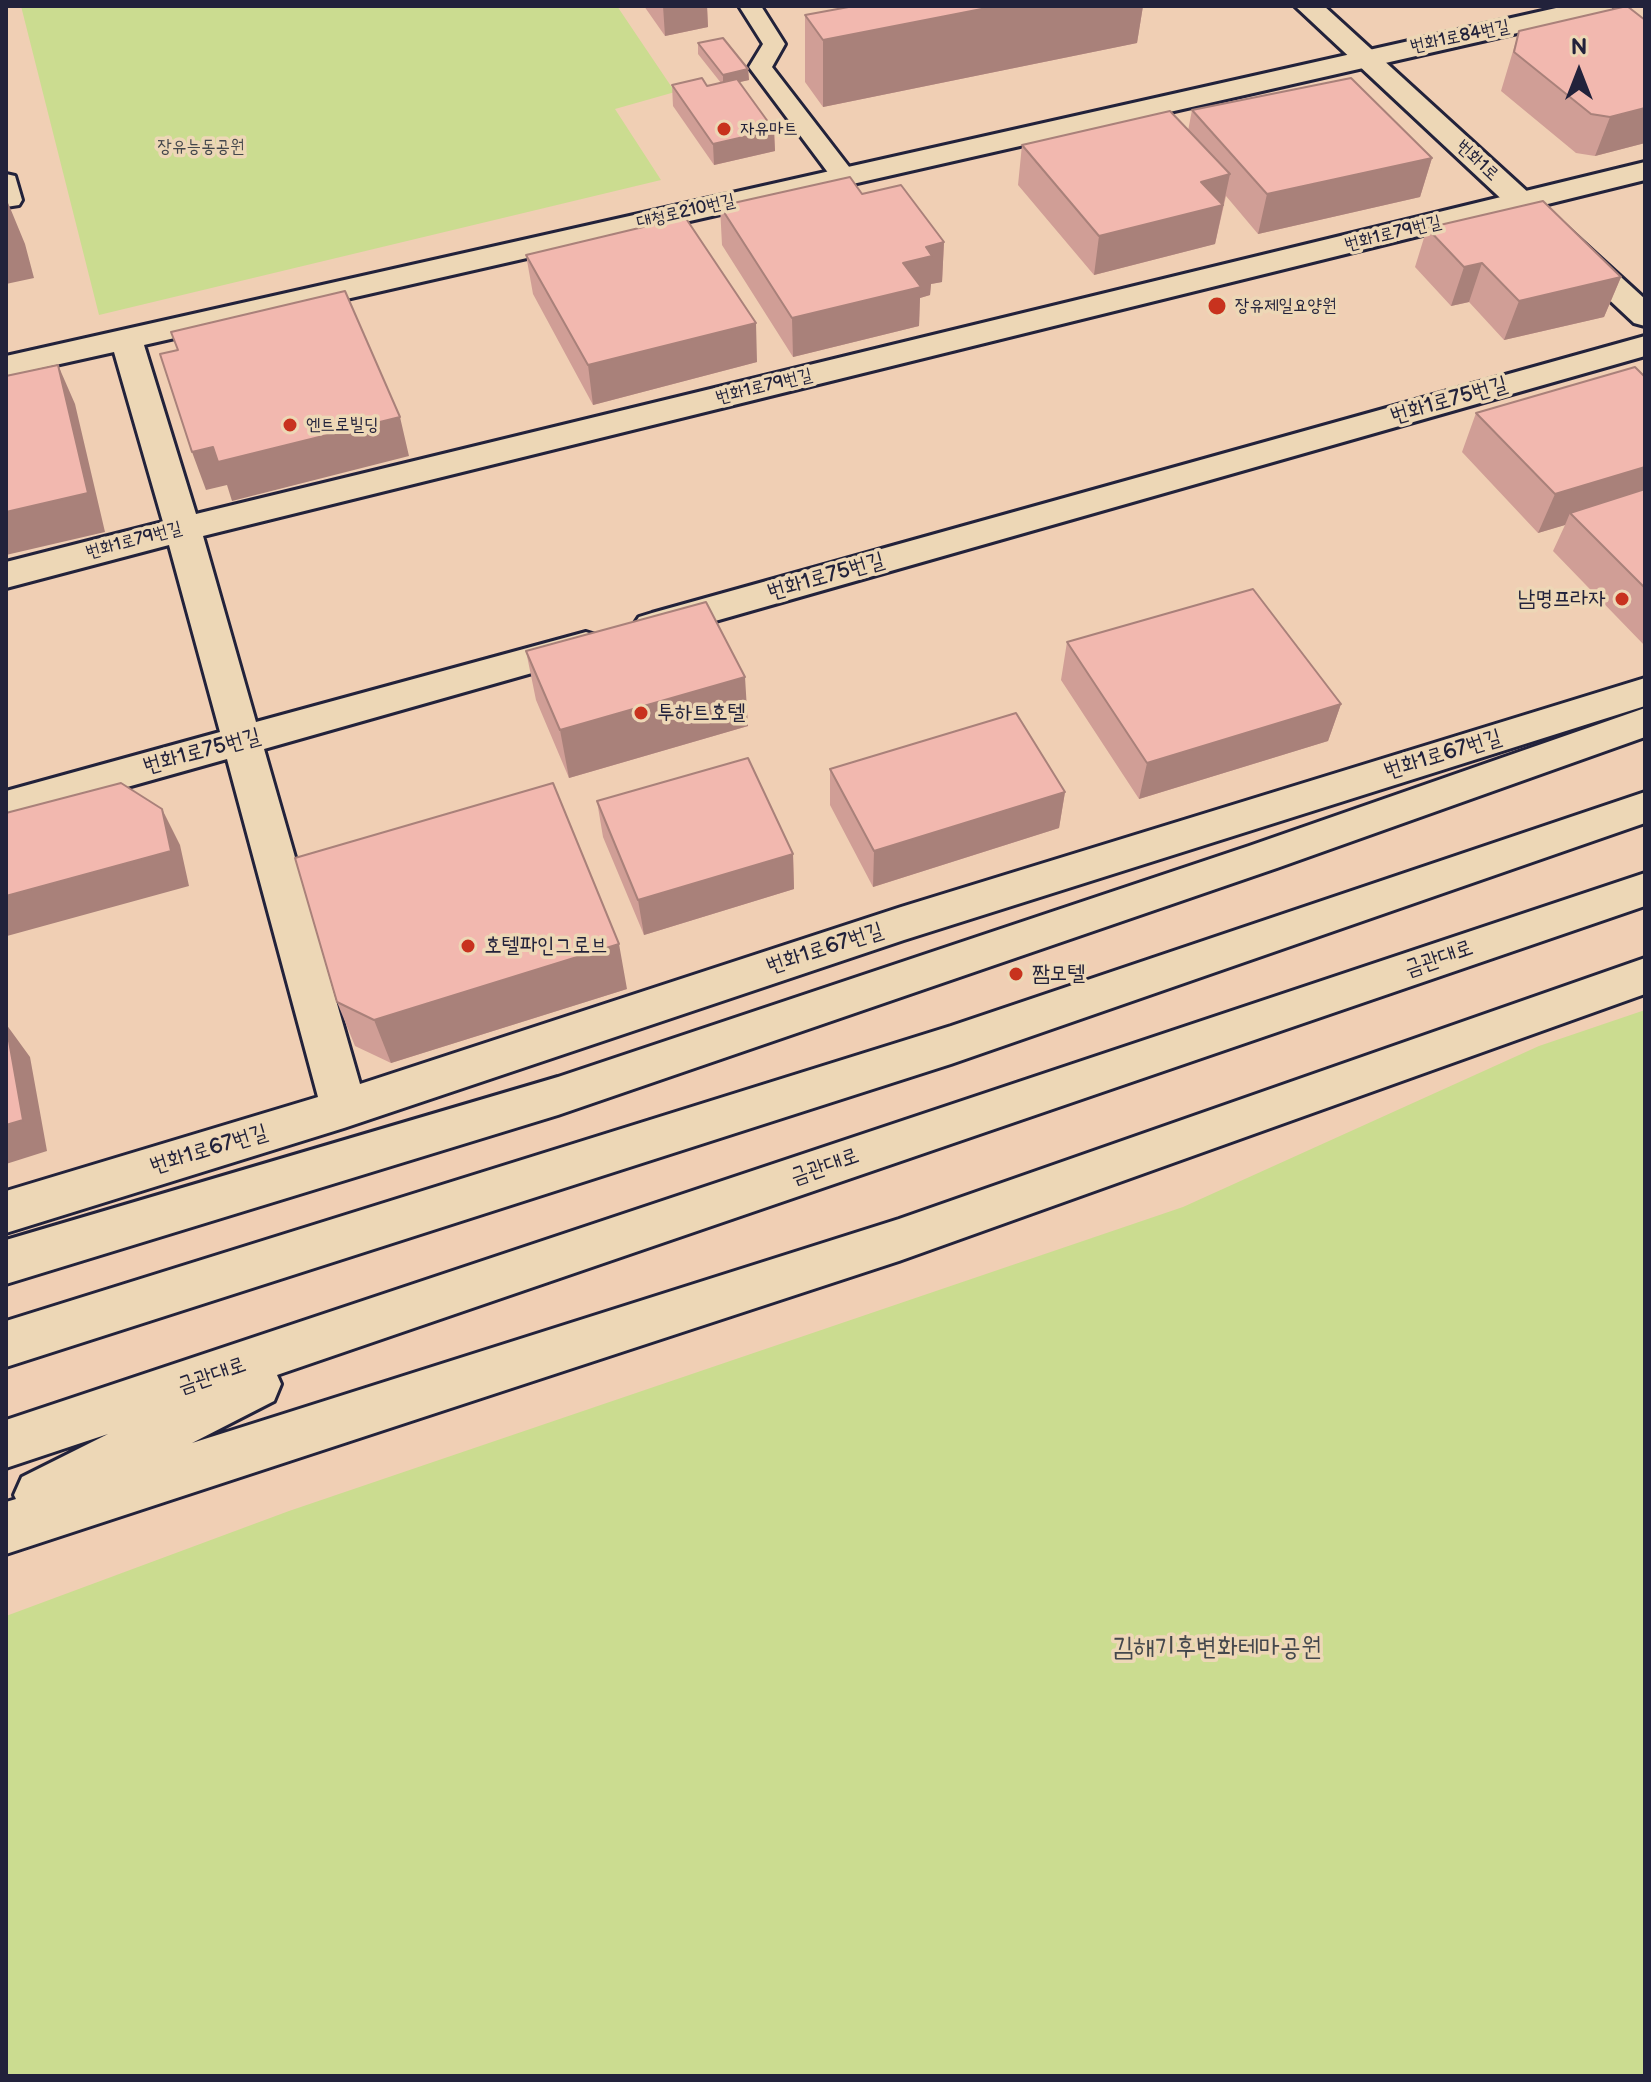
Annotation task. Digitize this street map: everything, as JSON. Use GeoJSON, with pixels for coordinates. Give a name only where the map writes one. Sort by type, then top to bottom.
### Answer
{"type":"FeatureCollection","features":[{"type":"Feature","properties":{"kind":"street","name":"번화1로"},"geometry":{"type":"LineString","coordinates":[[1308,6],[1645,316]]}},
{"type":"Feature","properties":{"kind":"street","name":"번화1로84번길"},"geometry":{"type":"LineString","coordinates":[[1366,58],[1601,6]]}},
{"type":"Feature","properties":{"kind":"street","name":"대청로210번길"},"geometry":{"type":"LineString","coordinates":[[6,366],[1366,58]]}},
{"type":"Feature","properties":{"kind":"street","name":"번화1로79번길"},"geometry":{"type":"LineString","coordinates":[[6,575],[1645,171]]}},
{"type":"Feature","properties":{"kind":"street"},"geometry":{"type":"LineString","coordinates":[[126,339],[183,529],[344,1109]]}},
{"type":"Feature","properties":{"kind":"street","name":"번화1로75번길"},"geometry":{"type":"LineString","coordinates":[[6,806],[1645,346]]}},
{"type":"Feature","properties":{"kind":"street","name":"번화1로67번길"},"geometry":{"type":"LineString","coordinates":[[6,1212],[344,1109],[901,924],[1645,692]]}},
{"type":"Feature","properties":{"kind":"street"},"geometry":{"type":"LineString","coordinates":[[6,1262],[558,1096],[1263,857],[1645,722]]}},
{"type":"Feature","properties":{"kind":"street"},"geometry":{"type":"LineString","coordinates":[[6,1344],[951,1045],[1645,807]]}},
{"type":"Feature","properties":{"kind":"street","name":"금관대로"},"geometry":{"type":"LineString","coordinates":[[6,1444],[1645,889]]}},
{"type":"Feature","properties":{"kind":"street"},"geometry":{"type":"LineString","coordinates":[[6,1528],[899,1240],[1645,976]]}},
{"type":"Feature","properties":{"kind":"street"},"geometry":{"type":"LineString","coordinates":[[6,1317],[302,1251]]}},
{"type":"Feature","properties":{"kind":"street"},"geometry":{"type":"LineString","coordinates":[[6,1512],[396,1312]]}},
{"type":"Feature","properties":{"kind":"lane"},"geometry":{"type":"LineString","coordinates":[[750,6],[781,43],[760,67],[844,177]]}},
{"type":"Feature","properties":{"kind":"lane"},"geometry":{"type":"LineString","coordinates":[[6,181],[10,200],[6,200]]}},
{"type":"Feature","properties":{"kind":"green space","name":"장유능동공원"},"geometry":{"type":"Polygon","coordinates":[[[21,6],[617,6],[675,92],[615,109],[661,180],[99,315],[21,6]]]}},
{"type":"Feature","properties":{"kind":"green space","name":"김해기후변화테마공원"},"geometry":{"type":"Polygon","coordinates":[[[1645,1010],[1645,2076],[6,2076],[6,1616],[289,1511],[1183,1207],[1539,1046],[1645,1010]]]}},
{"type":"Feature","properties":{"kind":"building"},"geometry":{"type":"Polygon","coordinates":[[[854,6],[997,6],[823,40],[805,15],[854,6]]]}},
{"type":"Feature","properties":{"kind":"building"},"geometry":{"type":"Polygon","coordinates":[[[1627,6],[1645,20],[1645,108],[1610,117],[1591,114],[1514,52],[1519,31],[1627,6]]]}},
{"type":"Feature","properties":{"kind":"building"},"geometry":{"type":"Polygon","coordinates":[[[723,38],[748,69],[723,75],[698,43],[723,38]]]}},
{"type":"Feature","properties":{"kind":"building"},"geometry":{"type":"Polygon","coordinates":[[[702,78],[707,86],[737,79],[774,130],[713,144],[672,85],[702,78]]]}},
{"type":"Feature","properties":{"kind":"building"},"geometry":{"type":"Polygon","coordinates":[[[1351,78],[1432,158],[1267,194],[1192,110],[1351,78]]]}},
{"type":"Feature","properties":{"kind":"building"},"geometry":{"type":"Polygon","coordinates":[[[1170,111],[1230,174],[1201,182],[1223,205],[1099,236],[1022,145],[1170,111]]]}},
{"type":"Feature","properties":{"kind":"building"},"geometry":{"type":"Polygon","coordinates":[[[850,177],[862,194],[901,185],[944,242],[926,247],[932,256],[903,263],[921,287],[792,318],[720,206],[850,177]]]}},
{"type":"Feature","properties":{"kind":"building"},"geometry":{"type":"Polygon","coordinates":[[[1543,201],[1621,277],[1519,301],[1482,263],[1464,267],[1427,228],[1543,201]]]}},
{"type":"Feature","properties":{"kind":"building"},"geometry":{"type":"Polygon","coordinates":[[[685,217],[756,323],[588,365],[526,255],[685,217]]]}},
{"type":"Feature","properties":{"kind":"building","name":"엔트로빌딩"},"geometry":{"type":"Polygon","coordinates":[[[345,291],[400,417],[218,462],[213,447],[192,452],[160,354],[178,350],[171,332],[345,291]]]}},
{"type":"Feature","properties":{"kind":"building"},"geometry":{"type":"Polygon","coordinates":[[[58,365],[88,493],[6,512],[6,376],[58,365]]]}},
{"type":"Feature","properties":{"kind":"building"},"geometry":{"type":"Polygon","coordinates":[[[1635,367],[1645,377],[1645,467],[1555,494],[1476,413],[1635,367]]]}},
{"type":"Feature","properties":{"kind":"building"},"geometry":{"type":"Polygon","coordinates":[[[1645,489],[1645,588],[1570,513],[1645,489]]]}},
{"type":"Feature","properties":{"kind":"building"},"geometry":{"type":"Polygon","coordinates":[[[1253,589],[1341,704],[1147,763],[1067,642],[1253,589]]]}},
{"type":"Feature","properties":{"kind":"building"},"geometry":{"type":"Polygon","coordinates":[[[706,602],[745,677],[560,730],[526,651],[706,602]]]}},
{"type":"Feature","properties":{"kind":"building"},"geometry":{"type":"Polygon","coordinates":[[[1016,713],[1065,792],[874,851],[830,769],[1016,713]]]}},
{"type":"Feature","properties":{"kind":"building"},"geometry":{"type":"Polygon","coordinates":[[[748,758],[793,854],[638,900],[597,801],[748,758]]]}},
{"type":"Feature","properties":{"kind":"building"},"geometry":{"type":"Polygon","coordinates":[[[121,783],[162,809],[171,851],[6,896],[6,813],[121,783]]]}},
{"type":"Feature","properties":{"kind":"building","name":"호텔파인그로브"},"geometry":{"type":"Polygon","coordinates":[[[553,783],[619,944],[374,1020],[337,1002],[295,858],[553,783]]]}},
{"type":"Feature","properties":{"kind":"building"},"geometry":{"type":"Polygon","coordinates":[[[6,1024],[23,1120],[6,1125],[6,1024]]]}},
{"type":"Feature","properties":{"kind":"place","name":"자유마트"},"geometry":{"type":"Point","coordinates":[724,129]}},
{"type":"Feature","properties":{"kind":"place","name":"장유제일요양원"},"geometry":{"type":"Point","coordinates":[1217,306]}},
{"type":"Feature","properties":{"kind":"place","name":"엔트로빌딩"},"geometry":{"type":"Point","coordinates":[290,425]}},
{"type":"Feature","properties":{"kind":"place","name":"남명프라자"},"geometry":{"type":"Point","coordinates":[1622,599]}},
{"type":"Feature","properties":{"kind":"place","name":"투하트호텔"},"geometry":{"type":"Point","coordinates":[641,713]}},
{"type":"Feature","properties":{"kind":"place","name":"호텔파인그로브"},"geometry":{"type":"Point","coordinates":[468,946]}},
{"type":"Feature","properties":{"kind":"place","name":"짬모텔"},"geometry":{"type":"Point","coordinates":[1016,974]}}]}
